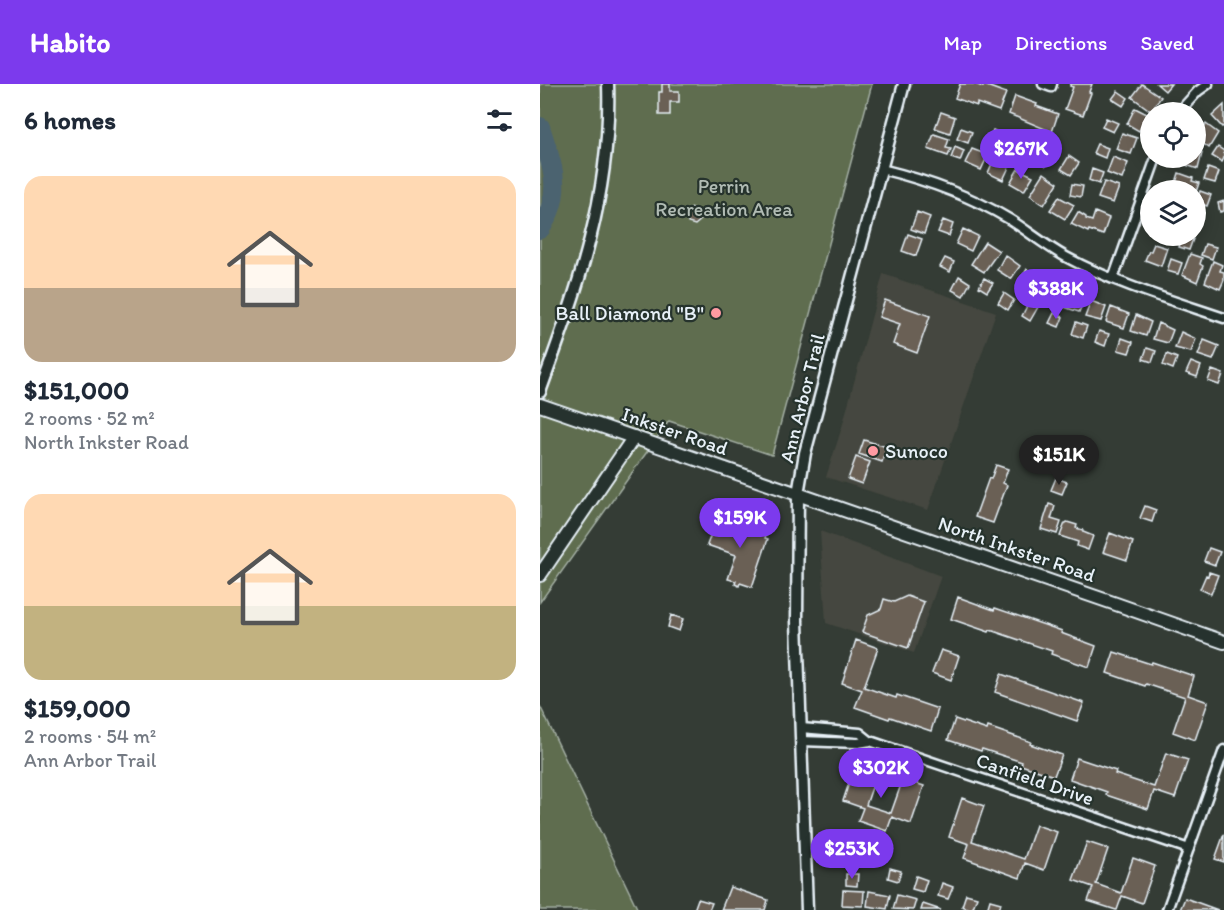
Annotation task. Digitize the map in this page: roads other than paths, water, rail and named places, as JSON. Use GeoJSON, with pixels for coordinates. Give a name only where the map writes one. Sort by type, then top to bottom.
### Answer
{"type":"FeatureCollection","features":[{"type":"Feature","properties":{"kind":"main road","name":"Inkster Road"},"geometry":{"type":"LineString","coordinates":[[540,405],[798,494]]}},
{"type":"Feature","properties":{"kind":"main road"},"geometry":{"type":"LineString","coordinates":[[540,575],[634,437]]}},
{"type":"Feature","properties":{"kind":"main road","name":"North Inkster Road"},"geometry":{"type":"LineString","coordinates":[[798,494],[1224,642]]}},
{"type":"Feature","properties":{"kind":"street"},"geometry":{"type":"LineString","coordinates":[[540,392],[572,302],[597,215],[606,145],[608,84]]}},
{"type":"Feature","properties":{"kind":"street","name":"Ann Arbor Trail"},"geometry":{"type":"LineString","coordinates":[[807,910],[797,621],[798,494],[804,453],[904,84]]}},
{"type":"Feature","properties":{"kind":"street"},"geometry":{"type":"LineString","coordinates":[[1043,84],[1051,87],[1052,84]]}},
{"type":"Feature","properties":{"kind":"street"},"geometry":{"type":"LineString","coordinates":[[1188,102],[1208,84]]}},
{"type":"Feature","properties":{"kind":"street"},"geometry":{"type":"LineString","coordinates":[[1113,279],[1152,168]]}},
{"type":"Feature","properties":{"kind":"street"},"geometry":{"type":"LineString","coordinates":[[881,169],[922,180],[969,198],[1007,218],[1065,256],[1113,279],[1224,318]]}},
{"type":"Feature","properties":{"kind":"street","name":"Canfield Drive"},"geometry":{"type":"LineString","coordinates":[[801,728],[860,733],[870,741],[1189,849]]}},
{"type":"Feature","properties":{"kind":"street","name":"Canfield Drive"},"geometry":{"type":"LineString","coordinates":[[801,741],[858,743],[870,741]]}},
{"type":"Feature","properties":{"kind":"street"},"geometry":{"type":"LineString","coordinates":[[1167,910],[1224,750]]}},
{"type":"Feature","properties":{"kind":"waterway"},"geometry":{"type":"LineString","coordinates":[[540,127],[554,179],[552,203],[548,216],[540,229]]}},
{"type":"Feature","properties":{"kind":"place","name":"Ball Diamond \"B\""},"geometry":{"type":"Point","coordinates":[716,313]}},
{"type":"Feature","properties":{"kind":"place","name":"Sunoco"},"geometry":{"type":"Point","coordinates":[873,451]}},
{"type":"Feature","properties":{"kind":"park label","name":"Perrin Recreation Area"},"geometry":{"type":"Point","coordinates":[724,198]}}]}
